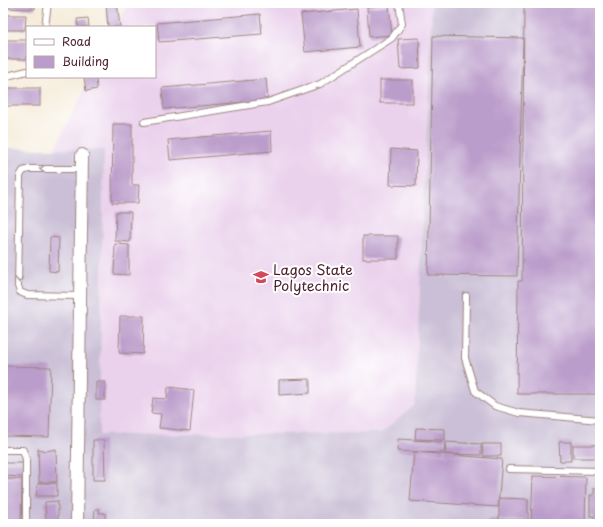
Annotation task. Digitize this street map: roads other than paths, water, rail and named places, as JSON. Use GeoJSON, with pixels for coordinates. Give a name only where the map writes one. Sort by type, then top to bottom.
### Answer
{"type":"FeatureCollection","features":[{"type":"Feature","properties":{"kind":"street"},"geometry":{"type":"LineString","coordinates":[[77,524],[82,155]]}},
{"type":"Feature","properties":{"kind":"lane"},"geometry":{"type":"LineString","coordinates":[[45,26],[48,3]]}},
{"type":"Feature","properties":{"kind":"lane"},"geometry":{"type":"LineString","coordinates":[[144,122],[268,102],[320,84],[392,38],[402,24],[399,3]]}},
{"type":"Feature","properties":{"kind":"lane"},"geometry":{"type":"LineString","coordinates":[[3,77],[26,71]]}},
{"type":"Feature","properties":{"kind":"lane"},"geometry":{"type":"LineString","coordinates":[[79,296],[27,295],[20,292],[18,286],[20,176],[23,171],[29,169],[81,169]]}},
{"type":"Feature","properties":{"kind":"lane"},"geometry":{"type":"LineString","coordinates":[[466,296],[465,358],[475,392],[495,406],[519,413],[600,420]]}},
{"type":"Feature","properties":{"kind":"lane"},"geometry":{"type":"LineString","coordinates":[[3,450],[23,450],[26,460],[26,524]]}},
{"type":"Feature","properties":{"kind":"lane"},"geometry":{"type":"LineString","coordinates":[[509,469],[600,471]]}},
{"type":"Feature","properties":{"kind":"place","name":"Lagos State Polytechnic"},"geometry":{"type":"Point","coordinates":[261,277]}}]}
